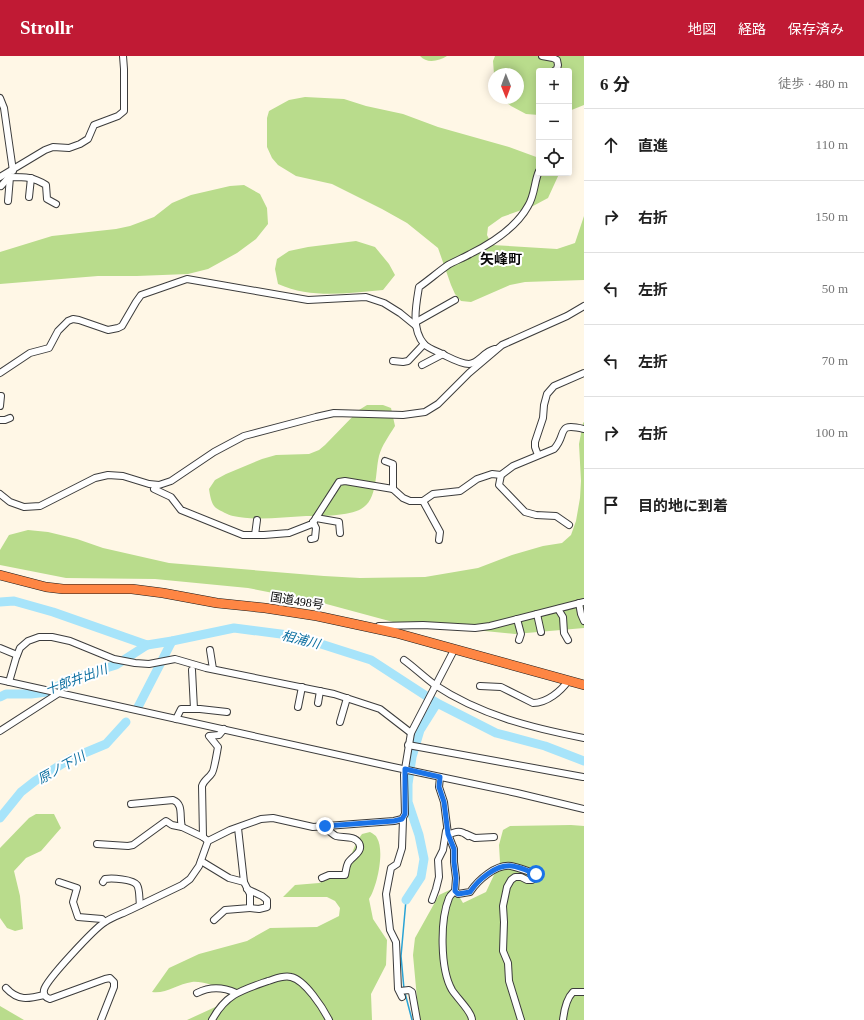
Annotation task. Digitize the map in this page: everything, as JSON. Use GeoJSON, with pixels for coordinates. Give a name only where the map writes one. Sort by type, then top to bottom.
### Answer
{"type":"FeatureCollection","features":[{"type":"Feature","properties":{"kind":"highway","name":"国道498号"},"geometry":{"type":"LineString","coordinates":[[0,575],[46,587],[63,589],[132,589],[288,611],[396,633],[584,685]]}},
{"type":"Feature","properties":{"kind":"street"},"geometry":{"type":"LineString","coordinates":[[0,177],[10,174],[45,150],[53,147],[69,148],[80,144],[88,139],[94,125],[118,116],[124,111],[123,56]]}},
{"type":"Feature","properties":{"kind":"street"},"geometry":{"type":"LineString","coordinates":[[542,56],[557,60],[557,68]]}},
{"type":"Feature","properties":{"kind":"street"},"geometry":{"type":"LineString","coordinates":[[0,98],[4,108],[10,174],[8,201]]}},
{"type":"Feature","properties":{"kind":"street"},"geometry":{"type":"LineString","coordinates":[[10,174],[37,179],[46,185],[47,199],[56,204]]}},
{"type":"Feature","properties":{"kind":"street"},"geometry":{"type":"LineString","coordinates":[[1,186],[10,174]]}},
{"type":"Feature","properties":{"kind":"street"},"geometry":{"type":"LineString","coordinates":[[497,349],[488,351],[471,364],[465,364],[424,344],[416,332],[416,300],[419,287],[449,264],[484,246],[511,228],[521,218],[534,191],[536,176]]}},
{"type":"Feature","properties":{"kind":"street"},"geometry":{"type":"LineString","coordinates":[[29,197],[31,178]]}},
{"type":"Feature","properties":{"kind":"street"},"geometry":{"type":"LineString","coordinates":[[0,373],[30,353],[49,348],[58,331],[68,321],[73,319],[79,320],[108,330],[118,328],[122,326],[141,296],[188,279],[308,300],[366,297],[384,303],[416,324]]}},
{"type":"Feature","properties":{"kind":"street"},"geometry":{"type":"LineString","coordinates":[[416,324],[455,300]]}},
{"type":"Feature","properties":{"kind":"street"},"geometry":{"type":"LineString","coordinates":[[0,494],[10,502],[24,506],[40,506],[95,478],[108,475],[123,476],[149,484],[159,485],[171,481],[214,452],[244,436],[251,434],[334,413],[403,415],[425,412],[438,404],[469,373],[502,345],[567,316],[584,306]]}},
{"type":"Feature","properties":{"kind":"street"},"geometry":{"type":"LineString","coordinates":[[393,361],[408,361],[424,344]]}},
{"type":"Feature","properties":{"kind":"street"},"geometry":{"type":"LineString","coordinates":[[422,365],[444,354]]}},
{"type":"Feature","properties":{"kind":"street"},"geometry":{"type":"LineString","coordinates":[[538,455],[535,442],[543,418],[544,404],[547,394],[554,386],[584,374]]}},
{"type":"Feature","properties":{"kind":"street"},"geometry":{"type":"LineString","coordinates":[[0,395],[0,406]]}},
{"type":"Feature","properties":{"kind":"street"},"geometry":{"type":"LineString","coordinates":[[0,420],[10,418]]}},
{"type":"Feature","properties":{"kind":"street"},"geometry":{"type":"LineString","coordinates":[[569,525],[556,516],[536,515],[525,512],[499,486],[501,475],[513,466],[554,449],[558,444],[563,430],[567,427],[572,426],[584,429]]}},
{"type":"Feature","properties":{"kind":"street"},"geometry":{"type":"LineString","coordinates":[[385,461],[393,464],[393,489]]}},
{"type":"Feature","properties":{"kind":"street"},"geometry":{"type":"LineString","coordinates":[[154,489],[171,497],[181,510],[243,535],[255,535],[289,533],[312,524],[339,482],[345,481],[393,489],[403,498],[410,501],[423,501],[433,494],[460,491],[477,479],[492,474],[501,475]]}},
{"type":"Feature","properties":{"kind":"street"},"geometry":{"type":"LineString","coordinates":[[423,501],[440,532],[439,540]]}},
{"type":"Feature","properties":{"kind":"street"},"geometry":{"type":"LineString","coordinates":[[255,535],[257,520]]}},
{"type":"Feature","properties":{"kind":"street"},"geometry":{"type":"LineString","coordinates":[[315,520],[339,522],[340,533]]}},
{"type":"Feature","properties":{"kind":"street"},"geometry":{"type":"LineString","coordinates":[[311,540],[315,538],[315,520]]}},
{"type":"Feature","properties":{"kind":"street"},"geometry":{"type":"LineString","coordinates":[[371,627],[423,625],[475,628],[490,626],[582,602],[581,614],[584,621]]}},
{"type":"Feature","properties":{"kind":"street"},"geometry":{"type":"LineString","coordinates":[[558,609],[563,617],[564,633],[568,640]]}},
{"type":"Feature","properties":{"kind":"street"},"geometry":{"type":"LineString","coordinates":[[537,614],[541,632]]}},
{"type":"Feature","properties":{"kind":"street"},"geometry":{"type":"LineString","coordinates":[[517,619],[521,634],[520,640]]}},
{"type":"Feature","properties":{"kind":"street"},"geometry":{"type":"LineString","coordinates":[[9,682],[20,648],[28,641],[39,637],[52,637],[70,641],[114,659],[149,664],[175,659],[213,669],[302,687],[347,698],[380,709],[411,733]]}},
{"type":"Feature","properties":{"kind":"street"},"geometry":{"type":"LineString","coordinates":[[0,648],[17,655]]}},
{"type":"Feature","properties":{"kind":"street"},"geometry":{"type":"LineString","coordinates":[[210,650],[213,669]]}},
{"type":"Feature","properties":{"kind":"street"},"geometry":{"type":"LineString","coordinates":[[417,1020],[412,992],[408,990],[401,993],[398,988],[396,942],[390,930],[386,894],[391,868],[397,864],[402,848],[407,770],[413,745],[411,733],[454,650]]}},
{"type":"Feature","properties":{"kind":"street"},"geometry":{"type":"LineString","coordinates":[[404,660],[434,687],[473,706],[510,721],[550,732],[584,738]]}},
{"type":"Feature","properties":{"kind":"street"},"geometry":{"type":"LineString","coordinates":[[192,670],[194,709]]}},
{"type":"Feature","properties":{"kind":"street"},"geometry":{"type":"LineString","coordinates":[[0,680],[584,809]]}},
{"type":"Feature","properties":{"kind":"street"},"geometry":{"type":"LineString","coordinates":[[480,686],[501,687],[533,703],[537,703],[543,702],[563,688],[568,681]]}},
{"type":"Feature","properties":{"kind":"street"},"geometry":{"type":"LineString","coordinates":[[298,707],[302,687]]}},
{"type":"Feature","properties":{"kind":"street"},"geometry":{"type":"LineString","coordinates":[[318,703],[320,691]]}},
{"type":"Feature","properties":{"kind":"street"},"geometry":{"type":"LineString","coordinates":[[0,731],[59,693]]}},
{"type":"Feature","properties":{"kind":"street"},"geometry":{"type":"LineString","coordinates":[[340,722],[347,698]]}},
{"type":"Feature","properties":{"kind":"street"},"geometry":{"type":"LineString","coordinates":[[176,718],[181,709],[227,712]]}},
{"type":"Feature","properties":{"kind":"street"},"geometry":{"type":"LineString","coordinates":[[44,995],[43,992],[45,988],[56,973],[104,922],[182,885],[190,878],[199,866],[205,839],[202,786],[213,772],[218,747],[210,736],[219,735],[224,729]]}},
{"type":"Feature","properties":{"kind":"street"},"geometry":{"type":"LineString","coordinates":[[413,745],[583,777]]}},
{"type":"Feature","properties":{"kind":"street"},"geometry":{"type":"LineString","coordinates":[[440,777],[439,787],[444,802],[448,835],[454,849],[456,878],[455,891],[449,896],[445,912],[443,930],[445,966],[451,988],[472,1016],[472,1020]]}},
{"type":"Feature","properties":{"kind":"street"},"geometry":{"type":"LineString","coordinates":[[131,804],[173,800],[177,801],[180,805],[182,826]]}},
{"type":"Feature","properties":{"kind":"street"},"geometry":{"type":"LineString","coordinates":[[97,844],[133,845],[166,821],[172,825],[182,826],[205,839],[261,819],[273,818],[313,826],[323,826],[400,821],[403,818]]}},
{"type":"Feature","properties":{"kind":"street"},"geometry":{"type":"LineString","coordinates":[[322,878],[345,875],[347,864],[358,852],[360,847],[359,842],[355,839],[336,836],[323,826]]}},
{"type":"Feature","properties":{"kind":"street"},"geometry":{"type":"LineString","coordinates":[[432,900],[439,877],[438,860],[443,850],[447,827]]}},
{"type":"Feature","properties":{"kind":"street"},"geometry":{"type":"LineString","coordinates":[[145,828],[155,828]]}},
{"type":"Feature","properties":{"kind":"street"},"geometry":{"type":"LineString","coordinates":[[238,828],[244,882],[250,894],[250,908]]}},
{"type":"Feature","properties":{"kind":"street"},"geometry":{"type":"LineString","coordinates":[[448,835],[456,831],[475,838],[494,837]]}},
{"type":"Feature","properties":{"kind":"street"},"geometry":{"type":"LineString","coordinates":[[466,834],[473,840]]}},
{"type":"Feature","properties":{"kind":"street"},"geometry":{"type":"LineString","coordinates":[[200,860],[229,878],[244,882]]}},
{"type":"Feature","properties":{"kind":"street"},"geometry":{"type":"LineString","coordinates":[[455,891],[458,894],[470,892],[480,880],[502,866],[511,866],[536,874],[536,878],[532,880],[515,877],[511,880],[507,887],[503,906],[503,951],[508,963],[509,981],[521,1020]]}},
{"type":"Feature","properties":{"kind":"street"},"geometry":{"type":"LineString","coordinates":[[103,882],[105,879],[111,878],[133,881],[137,885],[140,905]]}},
{"type":"Feature","properties":{"kind":"street"},"geometry":{"type":"LineString","coordinates":[[59,882],[66,886],[76,888],[73,902],[78,917],[102,919],[104,922]]}},
{"type":"Feature","properties":{"kind":"street"},"geometry":{"type":"LineString","coordinates":[[214,920],[225,910],[250,908],[259,909],[267,907],[267,900],[248,889]]}},
{"type":"Feature","properties":{"kind":"street"},"geometry":{"type":"LineString","coordinates":[[212,1020],[215,1014],[236,993],[284,976],[293,977],[308,990],[323,1009],[329,1020]]}},
{"type":"Feature","properties":{"kind":"street"},"geometry":{"type":"LineString","coordinates":[[44,995],[50,999],[57,998],[110,978],[114,982],[114,987],[101,1020]]}},
{"type":"Feature","properties":{"kind":"street"},"geometry":{"type":"LineString","coordinates":[[197,993],[205,989],[217,987],[236,993]]}},
{"type":"Feature","properties":{"kind":"street"},"geometry":{"type":"LineString","coordinates":[[6,988],[16,997],[33,998],[44,995]]}},
{"type":"Feature","properties":{"kind":"street"},"geometry":{"type":"LineString","coordinates":[[563,1020],[567,1001],[570,995],[573,992],[584,992]]}},
{"type":"Feature","properties":{"kind":"green space"},"geometry":{"type":"Polygon","coordinates":[[[420,56],[447,56],[430,61],[423,59],[420,56]]]}},
{"type":"Feature","properties":{"kind":"green space"},"geometry":{"type":"Polygon","coordinates":[[[495,56],[584,56],[584,105],[572,110],[572,68],[536,68],[536,115],[526,114],[508,104],[524,104],[524,68],[494,68],[493,61],[495,56]]]}},
{"type":"Feature","properties":{"kind":"green space"},"geometry":{"type":"Polygon","coordinates":[[[305,97],[344,99],[366,106],[403,114],[438,127],[509,147],[536,157],[536,176],[558,176],[548,198],[533,206],[502,217],[488,227],[487,235],[492,245],[557,249],[575,243],[584,216],[584,280],[525,282],[510,285],[471,302],[461,301],[455,294],[451,285],[438,248],[407,223],[332,184],[296,176],[278,165],[272,158],[267,147],[267,118],[269,111],[289,100],[305,97]]]}},
{"type":"Feature","properties":{"kind":"green space"},"geometry":{"type":"Polygon","coordinates":[[[244,185],[260,194],[267,208],[268,224],[256,239],[237,253],[208,269],[188,274],[98,276],[0,284],[0,252],[52,236],[130,226],[154,217],[172,203],[191,195],[230,186],[244,185]]]}},
{"type":"Feature","properties":{"kind":"green space"},"geometry":{"type":"Polygon","coordinates":[[[356,241],[375,247],[389,264],[395,275],[383,290],[330,294],[304,292],[278,284],[275,269],[277,259],[289,251],[356,241]]]}},
{"type":"Feature","properties":{"kind":"green space"},"geometry":{"type":"Polygon","coordinates":[[[367,405],[383,405],[391,408],[395,426],[380,452],[373,492],[366,505],[361,509],[335,515],[260,518],[231,515],[222,512],[214,506],[209,489],[215,480],[262,459],[276,455],[309,454],[319,450],[359,410],[367,405]]]}},
{"type":"Feature","properties":{"kind":"green space"},"geometry":{"type":"Polygon","coordinates":[[[584,422],[584,628],[515,634],[393,622],[319,602],[248,588],[155,579],[66,578],[0,565],[0,550],[9,535],[28,530],[48,532],[77,539],[103,548],[169,563],[360,578],[425,577],[478,568],[512,555],[543,546],[562,543],[571,535],[576,521],[580,498],[581,481],[579,444],[584,422]]]}},
{"type":"Feature","properties":{"kind":"green space"},"geometry":{"type":"Polygon","coordinates":[[[36,814],[54,814],[61,828],[41,851],[26,858],[14,871],[20,896],[23,929],[15,931],[7,928],[0,918],[0,848],[29,818],[36,814]]]}},
{"type":"Feature","properties":{"kind":"green space"},"geometry":{"type":"Polygon","coordinates":[[[510,826],[584,826],[584,1020],[419,1020],[413,955],[415,938],[439,895],[454,888],[463,903],[486,892],[500,862],[499,845],[503,830],[510,826]]]}},
{"type":"Feature","properties":{"kind":"green space"},"geometry":{"type":"Polygon","coordinates":[[[370,832],[377,837],[380,860],[375,886],[369,899],[373,919],[387,940],[386,965],[371,994],[372,1020],[187,1020],[224,1003],[228,995],[224,988],[204,983],[192,982],[162,992],[152,992],[169,968],[199,954],[247,941],[270,928],[317,927],[339,916],[340,908],[335,901],[327,897],[283,897],[295,885],[319,883],[344,872],[357,841],[362,834],[370,832]]]}},
{"type":"Feature","properties":{"kind":"green space"},"geometry":{"type":"Polygon","coordinates":[[[0,1006],[24,1020],[0,1020],[0,1006]]]}},
{"type":"Feature","properties":{"kind":"waterway","name":"相浦川"},"geometry":{"type":"LineString","coordinates":[[0,602],[14,601],[53,612],[147,645],[234,628],[296,636],[371,660],[437,703],[496,733],[545,746],[584,761]]}},
{"type":"Feature","properties":{"kind":"waterway","name":"原ノ下川"},"geometry":{"type":"LineString","coordinates":[[138,707],[172,641]]}},
{"type":"Feature","properties":{"kind":"waterway","name":"十郎井出川"},"geometry":{"type":"LineString","coordinates":[[0,697],[6,694],[31,694],[47,692],[73,678],[116,665],[147,645]]}},
{"type":"Feature","properties":{"kind":"waterway"},"geometry":{"type":"LineString","coordinates":[[406,900],[421,877],[424,859],[419,835],[408,802],[408,784],[412,757],[420,730],[437,703]]}},
{"type":"Feature","properties":{"kind":"waterway","name":"原ノ下川"},"geometry":{"type":"LineString","coordinates":[[0,818],[21,792],[35,781],[70,759],[106,744],[126,722]]}},
{"type":"Feature","properties":{"kind":"waterway"},"geometry":{"type":"LineString","coordinates":[[404,989],[401,956],[406,900]]}},
{"type":"Feature","properties":{"kind":"waterway"},"geometry":{"type":"LineString","coordinates":[[405,993],[412,1020]]}},
{"type":"Feature","properties":{"kind":"district","name":"矢峰町"},"geometry":{"type":"Point","coordinates":[501,259]}},
{"type":"Feature","properties":{"kind":"route"},"geometry":{"type":"LineString","coordinates":[[325,826],[400,821],[405,814],[405,769],[416,771],[440,777],[439,787],[444,802],[448,834],[454,849],[456,878],[455,891],[458,894],[470,892],[475,885],[502,866],[511,866],[536,874]]}}]}
